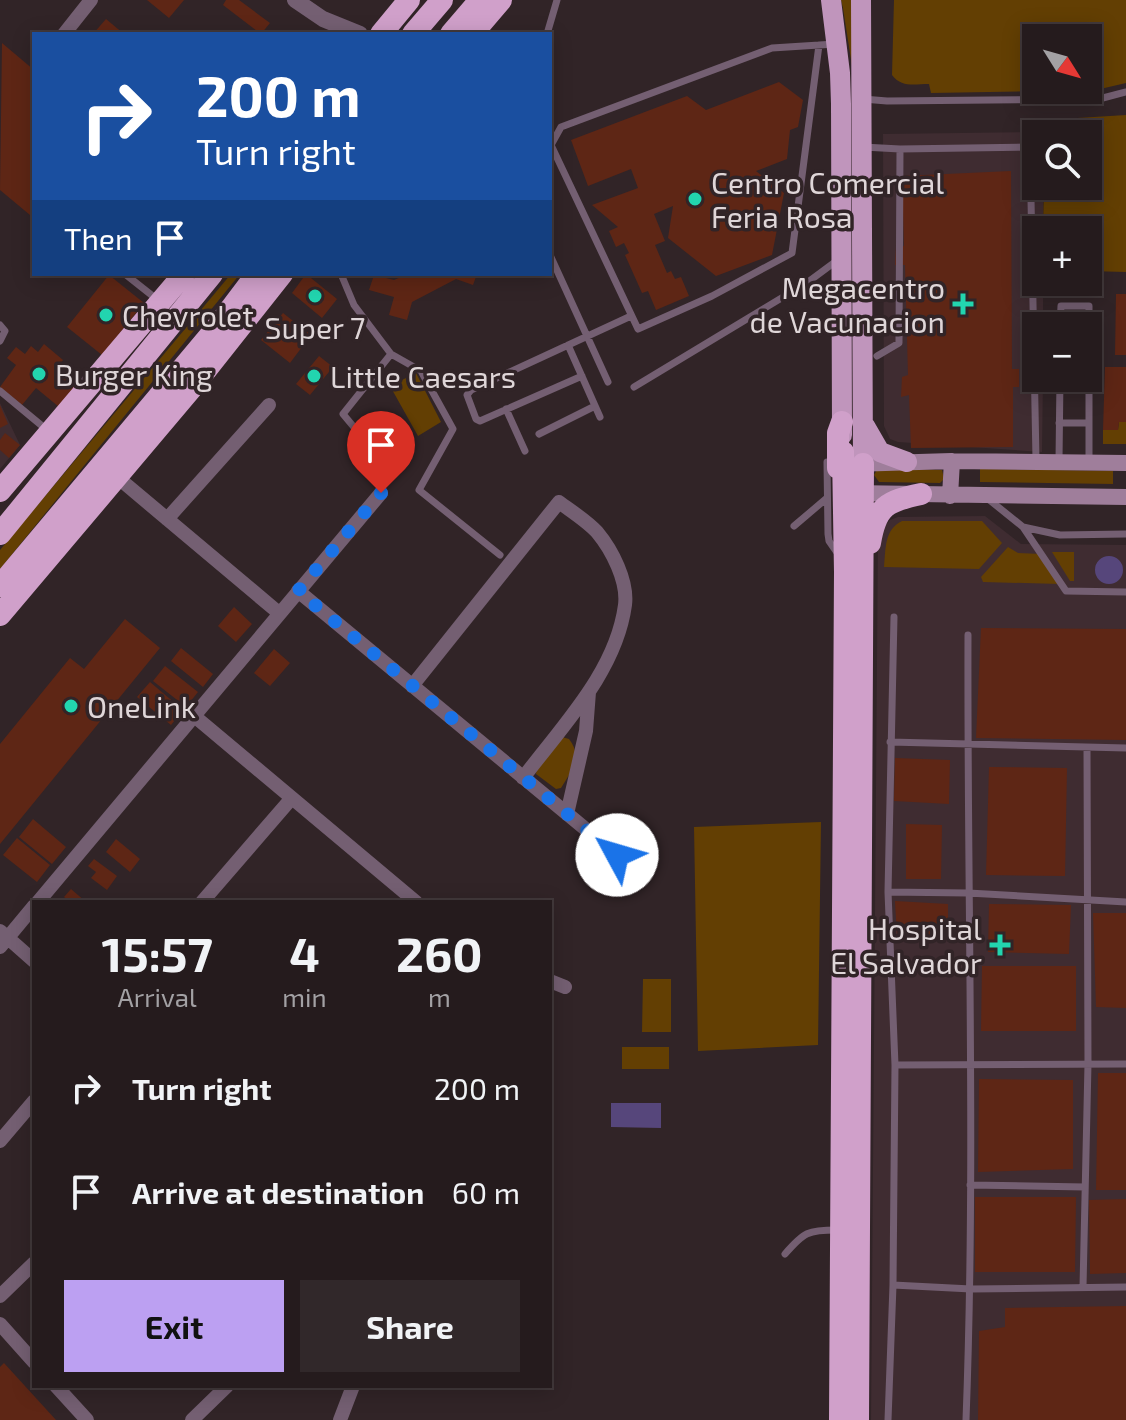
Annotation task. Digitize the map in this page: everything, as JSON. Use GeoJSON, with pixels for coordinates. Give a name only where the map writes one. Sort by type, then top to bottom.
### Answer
{"type":"FeatureCollection","features":[{"type":"Feature","properties":{"kind":"highway"},"geometry":{"type":"LineString","coordinates":[[378,32],[409,0]]}},
{"type":"Feature","properties":{"kind":"highway"},"geometry":{"type":"LineString","coordinates":[[415,32],[442,0]]}},
{"type":"Feature","properties":{"kind":"highway"},"geometry":{"type":"LineString","coordinates":[[453,32],[480,0]]}},
{"type":"Feature","properties":{"kind":"highway"},"geometry":{"type":"LineString","coordinates":[[474,32],[501,0]]}},
{"type":"Feature","properties":{"kind":"highway"},"geometry":{"type":"LineString","coordinates":[[3,479],[182,276]]}},
{"type":"Feature","properties":{"kind":"highway"},"geometry":{"type":"LineString","coordinates":[[190,301],[203,276]]}},
{"type":"Feature","properties":{"kind":"highway"},"geometry":{"type":"LineString","coordinates":[[0,534],[210,276]]}},
{"type":"Feature","properties":{"kind":"highway"},"geometry":{"type":"LineString","coordinates":[[0,586],[217,327],[255,276]]}},
{"type":"Feature","properties":{"kind":"highway"},"geometry":{"type":"LineString","coordinates":[[217,327],[273,276]]}},
{"type":"Feature","properties":{"kind":"highway"},"geometry":{"type":"LineString","coordinates":[[0,615],[191,389],[280,276]]}},
{"type":"Feature","properties":{"kind":"highway"},"geometry":{"type":"LineString","coordinates":[[849,443],[842,563],[853,744]]}},
{"type":"Feature","properties":{"kind":"highway"},"geometry":{"type":"LineString","coordinates":[[842,563],[849,443]]}},
{"type":"Feature","properties":{"kind":"highway"},"geometry":{"type":"LineString","coordinates":[[858,1420],[851,1230],[853,744],[863,587],[878,512],[895,501],[921,494]]}},
{"type":"Feature","properties":{"kind":"highway"},"geometry":{"type":"LineString","coordinates":[[845,495],[863,587]]}},
{"type":"Feature","properties":{"kind":"highway"},"geometry":{"type":"LineString","coordinates":[[840,1420],[851,1230]]}},
{"type":"Feature","properties":{"kind":"main road"},"geometry":{"type":"LineString","coordinates":[[831,0],[828,45],[841,104],[840,257],[849,443]]}},
{"type":"Feature","properties":{"kind":"main road"},"geometry":{"type":"LineString","coordinates":[[849,443],[861,147],[861,0]]}},
{"type":"Feature","properties":{"kind":"main road"},"geometry":{"type":"LineString","coordinates":[[849,443],[907,462]]}},
{"type":"Feature","properties":{"kind":"main road"},"geometry":{"type":"LineString","coordinates":[[849,443],[907,462],[1126,463]]}},
{"type":"Feature","properties":{"kind":"main road"},"geometry":{"type":"LineString","coordinates":[[950,496],[952,461]]}},
{"type":"Feature","properties":{"kind":"main road"},"geometry":{"type":"LineString","coordinates":[[845,495],[1126,497]]}},
{"type":"Feature","properties":{"kind":"street"},"geometry":{"type":"LineString","coordinates":[[66,32],[91,0]]}},
{"type":"Feature","properties":{"kind":"street"},"geometry":{"type":"LineString","coordinates":[[295,0],[323,19],[355,32]]}},
{"type":"Feature","properties":{"kind":"street"},"geometry":{"type":"LineString","coordinates":[[323,19],[333,32]]}},
{"type":"Feature","properties":{"kind":"street"},"geometry":{"type":"LineString","coordinates":[[167,519],[269,405]]}},
{"type":"Feature","properties":{"kind":"street"},"geometry":{"type":"LineString","coordinates":[[116,476],[279,613]]}},
{"type":"Feature","properties":{"kind":"street"},"geometry":{"type":"LineString","coordinates":[[39,900],[381,493]]}},
{"type":"Feature","properties":{"kind":"street"},"geometry":{"type":"LineString","coordinates":[[412,686],[559,502],[596,531],[612,553],[622,579],[625,604],[610,654],[589,691],[523,778]]}},
{"type":"Feature","properties":{"kind":"street"},"geometry":{"type":"LineString","coordinates":[[298,591],[617,855]]}},
{"type":"Feature","properties":{"kind":"street"},"geometry":{"type":"LineString","coordinates":[[567,814],[586,731],[589,691]]}},
{"type":"Feature","properties":{"kind":"street"},"geometry":{"type":"LineString","coordinates":[[193,715],[414,900]]}},
{"type":"Feature","properties":{"kind":"street"},"geometry":{"type":"LineString","coordinates":[[204,900],[291,799]]}},
{"type":"Feature","properties":{"kind":"street"},"geometry":{"type":"LineString","coordinates":[[32,908],[3,939],[32,960]]}},
{"type":"Feature","properties":{"kind":"street"},"geometry":{"type":"LineString","coordinates":[[552,982],[565,987]]}},
{"type":"Feature","properties":{"kind":"street"},"geometry":{"type":"LineString","coordinates":[[0,1141],[32,1103]]}},
{"type":"Feature","properties":{"kind":"street"},"geometry":{"type":"LineString","coordinates":[[3,1288],[32,1265]]}},
{"type":"Feature","properties":{"kind":"street"},"geometry":{"type":"LineString","coordinates":[[0,1324],[32,1360]]}},
{"type":"Feature","properties":{"kind":"street"},"geometry":{"type":"LineString","coordinates":[[58,1388],[87,1420]]}},
{"type":"Feature","properties":{"kind":"street"},"geometry":{"type":"LineString","coordinates":[[192,1420],[225,1388]]}},
{"type":"Feature","properties":{"kind":"street"},"geometry":{"type":"LineString","coordinates":[[340,1420],[352,1388]]}},
{"type":"Feature","properties":{"kind":"lane"},"geometry":{"type":"LineString","coordinates":[[548,32],[557,0]]}},
{"type":"Feature","properties":{"kind":"lane"},"geometry":{"type":"LineString","coordinates":[[552,143],[561,127],[772,48],[828,45],[792,253],[712,296],[638,329],[552,147]]}},
{"type":"Feature","properties":{"kind":"lane"},"geometry":{"type":"LineString","coordinates":[[861,98],[887,101],[1099,99],[1126,92]]}},
{"type":"Feature","properties":{"kind":"lane"},"geometry":{"type":"LineString","coordinates":[[861,147],[1030,147],[1035,462]]}},
{"type":"Feature","properties":{"kind":"lane"},"geometry":{"type":"LineString","coordinates":[[877,356],[899,343],[900,149]]}},
{"type":"Feature","properties":{"kind":"lane"},"geometry":{"type":"LineString","coordinates":[[634,387],[808,282],[840,257]]}},
{"type":"Feature","properties":{"kind":"lane"},"geometry":{"type":"LineString","coordinates":[[552,259],[608,382]]}},
{"type":"Feature","properties":{"kind":"lane"},"geometry":{"type":"LineString","coordinates":[[127,276],[160,303]]}},
{"type":"Feature","properties":{"kind":"lane"},"geometry":{"type":"LineString","coordinates":[[342,276],[354,305],[391,354],[421,371],[453,429],[419,490],[500,555]]}},
{"type":"Feature","properties":{"kind":"lane"},"geometry":{"type":"LineString","coordinates":[[1061,312],[1061,306],[1089,306],[1089,312]]}},
{"type":"Feature","properties":{"kind":"lane"},"geometry":{"type":"LineString","coordinates":[[582,376],[479,421],[467,392],[631,316]]}},
{"type":"Feature","properties":{"kind":"lane"},"geometry":{"type":"LineString","coordinates":[[0,325],[5,331],[0,341]]}},
{"type":"Feature","properties":{"kind":"lane"},"geometry":{"type":"LineString","coordinates":[[568,345],[600,417]]}},
{"type":"Feature","properties":{"kind":"lane"},"geometry":{"type":"LineString","coordinates":[[388,468],[343,414],[391,354]]}},
{"type":"Feature","properties":{"kind":"lane"},"geometry":{"type":"LineString","coordinates":[[0,391],[48,431]]}},
{"type":"Feature","properties":{"kind":"lane"},"geometry":{"type":"LineString","coordinates":[[1059,462],[1060,392]]}},
{"type":"Feature","properties":{"kind":"lane"},"geometry":{"type":"LineString","coordinates":[[1088,392],[1089,463]]}},
{"type":"Feature","properties":{"kind":"lane"},"geometry":{"type":"LineString","coordinates":[[539,434],[595,406]]}},
{"type":"Feature","properties":{"kind":"lane"},"geometry":{"type":"LineString","coordinates":[[506,409],[525,451]]}},
{"type":"Feature","properties":{"kind":"lane"},"geometry":{"type":"LineString","coordinates":[[1059,423],[1088,423]]}},
{"type":"Feature","properties":{"kind":"lane"},"geometry":{"type":"LineString","coordinates":[[794,526],[845,495]]}},
{"type":"Feature","properties":{"kind":"lane"},"geometry":{"type":"LineString","coordinates":[[985,497],[1023,527],[1066,591],[1126,592]]}},
{"type":"Feature","properties":{"kind":"lane"},"geometry":{"type":"LineString","coordinates":[[1023,527],[1060,535],[1126,534]]}},
{"type":"Feature","properties":{"kind":"lane"},"geometry":{"type":"LineString","coordinates":[[888,1420],[895,1065],[888,892],[894,617]]}},
{"type":"Feature","properties":{"kind":"lane"},"geometry":{"type":"LineString","coordinates":[[966,1420],[971,1289],[973,1065],[968,893],[968,635]]}},
{"type":"Feature","properties":{"kind":"lane"},"geometry":{"type":"LineString","coordinates":[[890,742],[1126,748]]}},
{"type":"Feature","properties":{"kind":"lane"},"geometry":{"type":"LineString","coordinates":[[1083,1287],[1088,1064],[1087,748]]}},
{"type":"Feature","properties":{"kind":"lane"},"geometry":{"type":"LineString","coordinates":[[888,892],[1126,902]]}},
{"type":"Feature","properties":{"kind":"lane"},"geometry":{"type":"LineString","coordinates":[[895,1065],[1126,1064]]}},
{"type":"Feature","properties":{"kind":"lane"},"geometry":{"type":"LineString","coordinates":[[970,1185],[1085,1187]]}},
{"type":"Feature","properties":{"kind":"lane"},"geometry":{"type":"LineString","coordinates":[[785,1254],[802,1235],[815,1230],[851,1230]]}},
{"type":"Feature","properties":{"kind":"lane"},"geometry":{"type":"LineString","coordinates":[[893,1285],[971,1289],[1126,1287]]}},
{"type":"Feature","properties":{"kind":"shaded area"},"geometry":{"type":"Polygon","coordinates":[[[841,0],[857,0],[856,92],[843,8],[841,0]]]}},
{"type":"Feature","properties":{"kind":"shaded area"},"geometry":{"type":"Polygon","coordinates":[[[894,0],[1126,0],[1126,83],[1102,89],[1102,24],[1022,24],[1022,91],[931,93],[929,84],[904,84],[892,75],[894,0]]]}},
{"type":"Feature","properties":{"kind":"shaded area"},"geometry":{"type":"Polygon","coordinates":[[[1126,115],[1126,272],[1102,271],[1102,216],[1043,216],[1044,200],[1102,200],[1102,120],[1045,120],[1126,115]]]}},
{"type":"Feature","properties":{"kind":"shaded area","name":"Megacentro de Vacunacion"},"geometry":{"type":"Polygon","coordinates":[[[1022,132],[1022,200],[1043,200],[1043,216],[1022,216],[1022,296],[1043,296],[1043,312],[1022,312],[1022,392],[1043,392],[1042,452],[890,439],[884,426],[883,134],[1022,132]]]}},
{"type":"Feature","properties":{"kind":"shaded area"},"geometry":{"type":"Polygon","coordinates":[[[229,276],[238,276],[0,569],[0,550],[229,276]]]}},
{"type":"Feature","properties":{"kind":"shaded area"},"geometry":{"type":"Polygon","coordinates":[[[416,373],[441,422],[418,436],[390,386],[416,373]]]}},
{"type":"Feature","properties":{"kind":"shaded area"},"geometry":{"type":"Polygon","coordinates":[[[0,403],[20,445],[0,469],[0,403]]]}},
{"type":"Feature","properties":{"kind":"shaded area"},"geometry":{"type":"Polygon","coordinates":[[[1119,422],[1126,422],[1126,444],[1103,444],[1103,430],[1118,430],[1119,422]]]}},
{"type":"Feature","properties":{"kind":"shaded area"},"geometry":{"type":"Polygon","coordinates":[[[878,468],[942,470],[944,479],[940,483],[879,482],[874,475],[878,468]]]}},
{"type":"Feature","properties":{"kind":"shaded area"},"geometry":{"type":"Polygon","coordinates":[[[980,469],[1113,471],[1113,484],[980,482],[980,469]]]}},
{"type":"Feature","properties":{"kind":"shaded area","name":"Hospital El Salvador"},"geometry":{"type":"Polygon","coordinates":[[[985,516],[1021,544],[1126,545],[1126,1420],[871,1420],[878,534],[890,520],[898,517],[985,516]]]}},
{"type":"Feature","properties":{"kind":"shaded area"},"geometry":{"type":"Polygon","coordinates":[[[902,521],[982,521],[1002,543],[979,569],[884,567],[889,534],[902,521]]]}},
{"type":"Feature","properties":{"kind":"shaded area"},"geometry":{"type":"Polygon","coordinates":[[[1008,547],[1018,553],[1041,554],[1060,584],[983,582],[981,577],[1008,547]]]}},
{"type":"Feature","properties":{"kind":"shaded area"},"geometry":{"type":"Polygon","coordinates":[[[1052,552],[1074,552],[1074,581],[1070,581],[1052,552]]]}},
{"type":"Feature","properties":{"kind":"shaded area"},"geometry":{"type":"Polygon","coordinates":[[[1109,556],[1119,560],[1123,570],[1119,580],[1109,584],[1099,580],[1095,570],[1099,560],[1109,556]]]}},
{"type":"Feature","properties":{"kind":"shaded area"},"geometry":{"type":"Polygon","coordinates":[[[562,737],[569,739],[573,745],[575,758],[565,782],[556,789],[536,774],[537,766],[562,737]]]}},
{"type":"Feature","properties":{"kind":"shaded area"},"geometry":{"type":"Polygon","coordinates":[[[821,822],[818,1045],[698,1051],[694,827],[821,822]]]}},
{"type":"Feature","properties":{"kind":"shaded area"},"geometry":{"type":"Polygon","coordinates":[[[643,979],[671,979],[671,1032],[642,1032],[643,979]]]}},
{"type":"Feature","properties":{"kind":"shaded area"},"geometry":{"type":"Polygon","coordinates":[[[622,1047],[669,1047],[669,1069],[622,1069],[622,1047]]]}},
{"type":"Feature","properties":{"kind":"shaded area"},"geometry":{"type":"Polygon","coordinates":[[[611,1103],[661,1103],[661,1128],[611,1127],[611,1103]]]}},
{"type":"Feature","properties":{"kind":"building"},"geometry":{"type":"Polygon","coordinates":[[[147,0],[184,0],[169,18],[147,0]]]}},
{"type":"Feature","properties":{"kind":"building"},"geometry":{"type":"Polygon","coordinates":[[[226,0],[239,0],[270,23],[263,32],[258,32],[223,5],[226,0]]]}},
{"type":"Feature","properties":{"kind":"building"},"geometry":{"type":"Polygon","coordinates":[[[106,19],[122,32],[95,32],[106,19]]]}},
{"type":"Feature","properties":{"kind":"building"},"geometry":{"type":"Polygon","coordinates":[[[2,43],[32,68],[32,212],[30,215],[0,190],[2,43]]]}},
{"type":"Feature","properties":{"kind":"building","name":"Centro Comercial Feria Rosa"},"geometry":{"type":"Polygon","coordinates":[[[779,82],[803,100],[798,127],[790,130],[787,159],[756,171],[784,193],[772,255],[716,276],[668,238],[673,206],[654,214],[665,241],[655,245],[667,273],[671,271],[675,279],[681,277],[689,296],[656,310],[648,291],[642,293],[625,255],[629,253],[624,243],[616,247],[609,231],[618,227],[592,205],[638,188],[631,169],[588,186],[571,140],[687,96],[706,110],[779,82]]]}},
{"type":"Feature","properties":{"kind":"building"},"geometry":{"type":"Polygon","coordinates":[[[1011,171],[1012,369],[1019,369],[1019,387],[1013,387],[1013,447],[911,448],[909,395],[901,397],[902,377],[908,375],[905,265],[895,265],[896,247],[904,246],[902,176],[1011,171]]]}},
{"type":"Feature","properties":{"kind":"building","name":"Chevrolet"},"geometry":{"type":"Polygon","coordinates":[[[108,276],[144,303],[102,355],[67,327],[108,276]]]}},
{"type":"Feature","properties":{"kind":"building","name":"Super 7"},"geometry":{"type":"Polygon","coordinates":[[[305,276],[308,276],[337,299],[322,318],[292,293],[305,276]]]}},
{"type":"Feature","properties":{"kind":"building"},"geometry":{"type":"Polygon","coordinates":[[[374,276],[394,280],[403,276],[476,276],[473,285],[456,279],[412,302],[407,320],[389,315],[394,297],[369,290],[374,276]]]}},
{"type":"Feature","properties":{"kind":"building"},"geometry":{"type":"Polygon","coordinates":[[[1116,294],[1126,294],[1126,355],[1115,355],[1116,294]]]}},
{"type":"Feature","properties":{"kind":"building"},"geometry":{"type":"Polygon","coordinates":[[[283,313],[311,335],[290,363],[261,340],[283,313]]]}},
{"type":"Feature","properties":{"kind":"building"},"geometry":{"type":"Polygon","coordinates":[[[44,344],[63,360],[56,370],[76,386],[59,407],[36,388],[22,405],[0,387],[16,365],[7,358],[16,347],[25,354],[31,346],[38,352],[44,344]]]}},
{"type":"Feature","properties":{"kind":"building","name":"Little Caesars"},"geometry":{"type":"Polygon","coordinates":[[[319,356],[333,367],[310,395],[296,384],[319,356]]]}},
{"type":"Feature","properties":{"kind":"building"},"geometry":{"type":"Polygon","coordinates":[[[1105,367],[1126,367],[1126,422],[1119,422],[1118,430],[1103,430],[1105,367]]]}},
{"type":"Feature","properties":{"kind":"building"},"geometry":{"type":"Polygon","coordinates":[[[0,405],[8,424],[0,428],[0,405]]]}},
{"type":"Feature","properties":{"kind":"building"},"geometry":{"type":"Polygon","coordinates":[[[5,433],[20,445],[9,458],[0,450],[0,440],[5,433]]]}},
{"type":"Feature","properties":{"kind":"building"},"geometry":{"type":"Polygon","coordinates":[[[234,607],[252,624],[236,642],[218,626],[234,607]]]}},
{"type":"Feature","properties":{"kind":"building","name":"OneLink"},"geometry":{"type":"Polygon","coordinates":[[[125,619],[160,648],[0,844],[0,744],[70,658],[84,669],[125,619]]]}},
{"type":"Feature","properties":{"kind":"building"},"geometry":{"type":"Polygon","coordinates":[[[981,628],[1126,629],[1126,740],[976,738],[981,628]]]}},
{"type":"Feature","properties":{"kind":"building"},"geometry":{"type":"Polygon","coordinates":[[[181,648],[213,674],[203,687],[171,661],[181,648]]]}},
{"type":"Feature","properties":{"kind":"building"},"geometry":{"type":"Polygon","coordinates":[[[274,649],[290,663],[270,686],[254,673],[274,649]]]}},
{"type":"Feature","properties":{"kind":"building"},"geometry":{"type":"Polygon","coordinates":[[[165,666],[198,692],[186,707],[153,681],[165,666]]]}},
{"type":"Feature","properties":{"kind":"building"},"geometry":{"type":"Polygon","coordinates":[[[150,682],[183,710],[171,725],[137,697],[150,682]]]}},
{"type":"Feature","properties":{"kind":"building"},"geometry":{"type":"Polygon","coordinates":[[[895,758],[950,760],[949,804],[894,801],[895,758]]]}},
{"type":"Feature","properties":{"kind":"building","name":"Hospital El Salvador"},"geometry":{"type":"Polygon","coordinates":[[[989,767],[1067,768],[1065,876],[986,875],[989,767]]]}},
{"type":"Feature","properties":{"kind":"building"},"geometry":{"type":"Polygon","coordinates":[[[33,819],[66,847],[52,864],[19,837],[33,819]]]}},
{"type":"Feature","properties":{"kind":"building"},"geometry":{"type":"Polygon","coordinates":[[[906,824],[942,825],[941,879],[906,879],[906,824]]]}},
{"type":"Feature","properties":{"kind":"building"},"geometry":{"type":"Polygon","coordinates":[[[17,838],[50,865],[37,882],[3,855],[17,838]]]}},
{"type":"Feature","properties":{"kind":"building"},"geometry":{"type":"Polygon","coordinates":[[[116,839],[140,859],[130,872],[106,852],[116,839]]]}},
{"type":"Feature","properties":{"kind":"building"},"geometry":{"type":"Polygon","coordinates":[[[94,859],[117,876],[107,890],[91,878],[96,872],[88,866],[94,859]]]}},
{"type":"Feature","properties":{"kind":"building"},"geometry":{"type":"Polygon","coordinates":[[[71,889],[84,900],[68,900],[64,897],[71,889]]]}},
{"type":"Feature","properties":{"kind":"building"},"geometry":{"type":"Polygon","coordinates":[[[895,901],[948,904],[948,937],[897,937],[895,901]]]}},
{"type":"Feature","properties":{"kind":"building","name":"Hospital El Salvador"},"geometry":{"type":"Polygon","coordinates":[[[989,904],[1071,905],[1069,954],[988,952],[989,904]]]}},
{"type":"Feature","properties":{"kind":"building"},"geometry":{"type":"Polygon","coordinates":[[[1093,913],[1126,913],[1126,1008],[1096,1007],[1093,913]]]}},
{"type":"Feature","properties":{"kind":"building","name":"Hospital El Salvador"},"geometry":{"type":"Polygon","coordinates":[[[982,966],[1076,966],[1076,1031],[981,1031],[982,966]]]}},
{"type":"Feature","properties":{"kind":"building"},"geometry":{"type":"Polygon","coordinates":[[[1098,1073],[1126,1073],[1126,1190],[1096,1190],[1098,1073]]]}},
{"type":"Feature","properties":{"kind":"building"},"geometry":{"type":"Polygon","coordinates":[[[979,1079],[1073,1080],[1073,1169],[978,1172],[979,1079]]]}},
{"type":"Feature","properties":{"kind":"building"},"geometry":{"type":"Polygon","coordinates":[[[975,1197],[1076,1197],[1075,1272],[975,1272],[975,1197]]]}},
{"type":"Feature","properties":{"kind":"building"},"geometry":{"type":"Polygon","coordinates":[[[1126,1199],[1126,1273],[1090,1274],[1089,1200],[1126,1199]]]}},
{"type":"Feature","properties":{"kind":"building"},"geometry":{"type":"Polygon","coordinates":[[[1126,1306],[1126,1420],[978,1420],[979,1331],[1005,1327],[1005,1308],[1126,1306]]]}},
{"type":"Feature","properties":{"kind":"building"},"geometry":{"type":"Polygon","coordinates":[[[4,1363],[56,1420],[0,1420],[0,1367],[4,1363]]]}},
{"type":"Feature","properties":{"kind":"place","name":"Centro Comercial Feria Rosa"},"geometry":{"type":"Point","coordinates":[695,199]}},
{"type":"Feature","properties":{"kind":"place","name":"Super 7"},"geometry":{"type":"Point","coordinates":[315,296]}},
{"type":"Feature","properties":{"kind":"place","name":"Megacentro de Vacunacion"},"geometry":{"type":"Point","coordinates":[963,304]}},
{"type":"Feature","properties":{"kind":"place","name":"Chevrolet"},"geometry":{"type":"Point","coordinates":[106,315]}},
{"type":"Feature","properties":{"kind":"place","name":"Burger King"},"geometry":{"type":"Point","coordinates":[39,374]}},
{"type":"Feature","properties":{"kind":"place","name":"Little Caesars"},"geometry":{"type":"Point","coordinates":[314,376]}},
{"type":"Feature","properties":{"kind":"place","name":"OneLink"},"geometry":{"type":"Point","coordinates":[71,706]}},
{"type":"Feature","properties":{"kind":"place","name":"Hospital El Salvador"},"geometry":{"type":"Point","coordinates":[1000,945]}},
{"type":"Feature","properties":{"kind":"route"},"geometry":{"type":"LineString","coordinates":[[381,493],[298,591],[617,855]]}}]}
